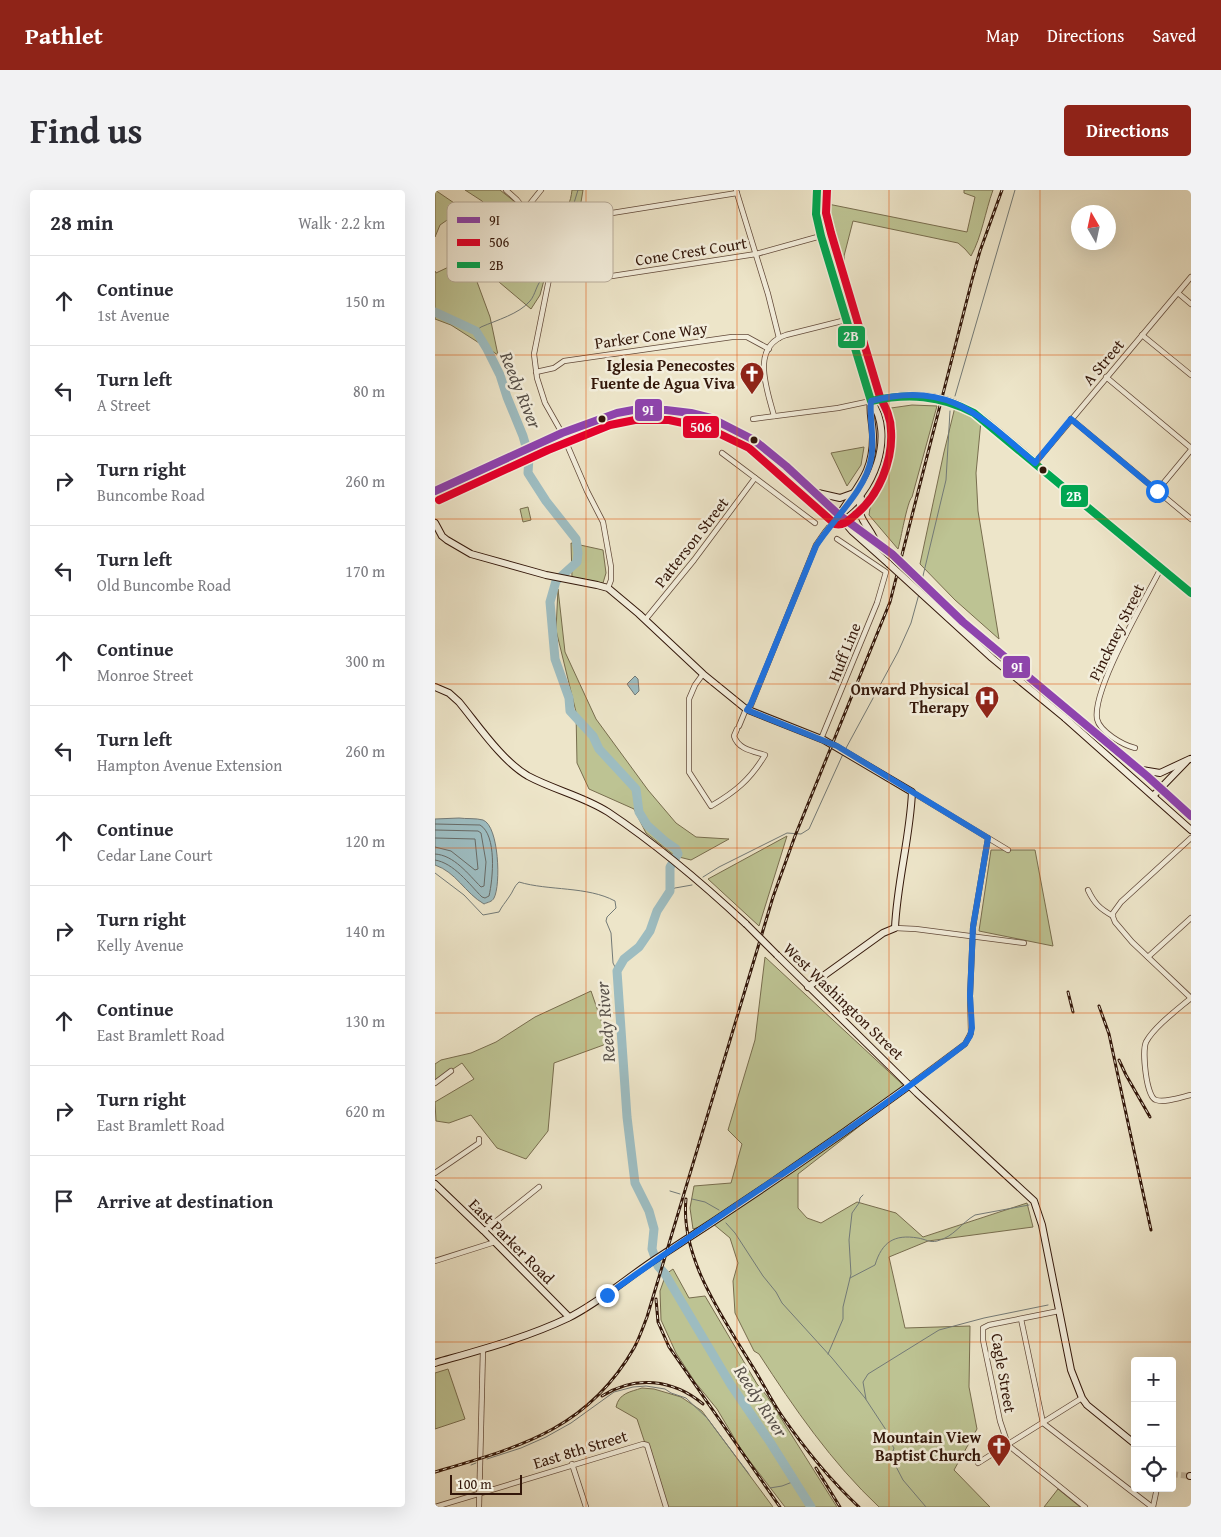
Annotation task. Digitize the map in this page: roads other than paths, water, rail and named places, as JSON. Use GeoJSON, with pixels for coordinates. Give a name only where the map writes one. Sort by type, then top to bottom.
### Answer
{"type":"FeatureCollection","features":[{"type":"Feature","properties":{"kind":"street"},"geometry":{"type":"LineString","coordinates":[[506,190],[517,202]]}},
{"type":"Feature","properties":{"kind":"street"},"geometry":{"type":"LineString","coordinates":[[531,202],[541,190]]}},
{"type":"Feature","properties":{"kind":"street"},"geometry":{"type":"LineString","coordinates":[[703,674],[695,685],[689,699],[689,772],[711,806],[731,794],[755,772],[765,755],[741,747],[736,743],[734,736],[754,697],[816,546],[839,515],[850,509],[858,494],[875,471],[881,443],[877,410],[871,401],[821,236],[816,214],[817,190]]}},
{"type":"Feature","properties":{"kind":"street"},"geometry":{"type":"LineString","coordinates":[[613,213],[737,192],[757,254],[779,338]]}},
{"type":"Feature","properties":{"kind":"street","name":"Cone Crest Court"},"geometry":{"type":"LineString","coordinates":[[613,276],[757,254],[821,236]]}},
{"type":"Feature","properties":{"kind":"street","name":"A Street"},"geometry":{"type":"LineString","coordinates":[[1035,463],[1191,277]]}},
{"type":"Feature","properties":{"kind":"street"},"geometry":{"type":"LineString","coordinates":[[548,282],[534,354],[536,372],[545,403],[563,433],[587,491],[603,522],[611,566],[611,580],[608,588]]}},
{"type":"Feature","properties":{"kind":"street"},"geometry":{"type":"LineString","coordinates":[[1177,293],[1191,304]]}},
{"type":"Feature","properties":{"kind":"street"},"geometry":{"type":"LineString","coordinates":[[774,416],[763,372],[763,362],[769,349],[779,338],[846,320]]}},
{"type":"Feature","properties":{"kind":"street"},"geometry":{"type":"LineString","coordinates":[[1142,335],[1191,375]]}},
{"type":"Feature","properties":{"kind":"street","name":"Parker Cone Way"},"geometry":{"type":"LineString","coordinates":[[536,372],[554,368],[564,361],[732,337],[747,337],[769,349]]}},
{"type":"Feature","properties":{"kind":"street"},"geometry":{"type":"LineString","coordinates":[[1106,377],[1191,449],[1157,491]]}},
{"type":"Feature","properties":{"kind":"street"},"geometry":{"type":"LineString","coordinates":[[753,419],[838,408],[902,395],[947,400],[983,418],[1191,593]]}},
{"type":"Feature","properties":{"kind":"street"},"geometry":{"type":"LineString","coordinates":[[435,491],[542,442],[617,413],[633,410],[666,410],[711,418],[754,440],[839,515],[892,554],[963,622],[1191,816]]}},
{"type":"Feature","properties":{"kind":"street"},"geometry":{"type":"LineString","coordinates":[[1071,419],[1191,519]]}},
{"type":"Feature","properties":{"kind":"street"},"geometry":{"type":"LineString","coordinates":[[722,453],[815,523]]}},
{"type":"Feature","properties":{"kind":"street","name":"Patterson Street"},"geometry":{"type":"LineString","coordinates":[[645,620],[694,560],[755,478]]}},
{"type":"Feature","properties":{"kind":"street"},"geometry":{"type":"LineString","coordinates":[[815,493],[840,498],[858,494]]}},
{"type":"Feature","properties":{"kind":"street"},"geometry":{"type":"LineString","coordinates":[[858,494],[861,519],[876,542]]}},
{"type":"Feature","properties":{"kind":"street"},"geometry":{"type":"LineString","coordinates":[[839,515],[852,531],[985,651],[1065,718],[1191,830]]}},
{"type":"Feature","properties":{"kind":"street"},"geometry":{"type":"LineString","coordinates":[[435,523],[443,537],[465,551],[492,561],[608,588],[703,674],[747,710],[821,739],[844,751],[1008,850]]}},
{"type":"Feature","properties":{"kind":"street","name":"Huff Line"},"geometry":{"type":"LineString","coordinates":[[821,739],[864,636],[886,572],[837,539]]}},
{"type":"Feature","properties":{"kind":"street","name":"Pinckney Street"},"geometry":{"type":"LineString","coordinates":[[1135,748],[1125,745],[1099,725],[1097,718],[1098,704],[1105,680],[1161,568]]}},
{"type":"Feature","properties":{"kind":"street","name":"West Washington Street"},"geometry":{"type":"LineString","coordinates":[[435,687],[449,693],[459,702],[516,768],[537,780],[606,810],[682,866],[746,924],[910,1085],[1033,1201],[1042,1225],[1071,1370],[1082,1398],[1094,1411],[1131,1441]]}},
{"type":"Feature","properties":{"kind":"street"},"geometry":{"type":"LineString","coordinates":[[1153,795],[1190,758]]}},
{"type":"Feature","properties":{"kind":"street"},"geometry":{"type":"LineString","coordinates":[[1136,768],[1156,773],[1166,771],[1190,758]]}},
{"type":"Feature","properties":{"kind":"street"},"geometry":{"type":"LineString","coordinates":[[895,928],[912,792]]}},
{"type":"Feature","properties":{"kind":"street"},"geometry":{"type":"LineString","coordinates":[[435,1363],[535,1332],[569,1317],[607,1295],[650,1263],[784,1174],[965,1044],[972,1028],[970,996],[972,936],[988,838]]}},
{"type":"Feature","properties":{"kind":"street"},"geometry":{"type":"LineString","coordinates":[[1191,838],[1121,902],[1114,911],[1113,916],[1115,922],[1132,942],[1190,997],[1149,1038],[1144,1048],[1143,1056],[1152,1098],[1163,1101],[1191,1097]]}},
{"type":"Feature","properties":{"kind":"street"},"geometry":{"type":"LineString","coordinates":[[1088,890],[1099,908],[1113,916]]}},
{"type":"Feature","properties":{"kind":"street"},"geometry":{"type":"LineString","coordinates":[[1148,957],[1191,918]]}},
{"type":"Feature","properties":{"kind":"street"},"geometry":{"type":"LineString","coordinates":[[808,986],[883,933],[895,928],[909,928],[1024,943]]}},
{"type":"Feature","properties":{"kind":"street"},"geometry":{"type":"LineString","coordinates":[[435,1083],[451,1071]]}},
{"type":"Feature","properties":{"kind":"street"},"geometry":{"type":"LineString","coordinates":[[435,1173],[479,1143],[479,1139]]}},
{"type":"Feature","properties":{"kind":"street","name":"East Parker Road"},"geometry":{"type":"LineString","coordinates":[[435,1184],[569,1317]]}},
{"type":"Feature","properties":{"kind":"street"},"geometry":{"type":"LineString","coordinates":[[484,1231],[539,1186]]}},
{"type":"Feature","properties":{"kind":"street"},"geometry":{"type":"LineString","coordinates":[[435,1261],[495,1242]]}},
{"type":"Feature","properties":{"kind":"street"},"geometry":{"type":"LineString","coordinates":[[1059,1311],[1021,1318],[1043,1423],[1153,1507],[1156,1492]]}},
{"type":"Feature","properties":{"kind":"street","name":"Cagle Street"},"geometry":{"type":"LineString","coordinates":[[1008,1445],[1000,1421],[982,1332],[985,1326],[1021,1318]]}},
{"type":"Feature","properties":{"kind":"street"},"geometry":{"type":"LineString","coordinates":[[479,1507],[483,1349]]}},
{"type":"Feature","properties":{"kind":"street"},"geometry":{"type":"LineString","coordinates":[[978,1464],[1082,1398]]}},
{"type":"Feature","properties":{"kind":"street","name":"East 8th Street"},"geometry":{"type":"LineString","coordinates":[[435,1507],[638,1445],[647,1446],[665,1506]]}},
{"type":"Feature","properties":{"kind":"street"},"geometry":{"type":"LineString","coordinates":[[1008,1445],[1085,1507]]}},
{"type":"Feature","properties":{"kind":"street"},"geometry":{"type":"LineString","coordinates":[[572,1464],[586,1507]]}},
{"type":"Feature","properties":{"kind":"street"},"geometry":{"type":"LineString","coordinates":[[657,1507],[665,1506]]}},
{"type":"Feature","properties":{"kind":"water"},"geometry":{"type":"Polygon","coordinates":[[[635,676],[638,679],[639,691],[635,695],[627,684],[635,676]]]}},
{"type":"Feature","properties":{"kind":"water"},"geometry":{"type":"Polygon","coordinates":[[[435,819],[483,820],[492,833],[498,869],[496,891],[494,898],[484,904],[449,872],[435,865],[435,819]]]}},
{"type":"Feature","properties":{"kind":"waterway"},"geometry":{"type":"LineString","coordinates":[[574,202],[578,190]]}},
{"type":"Feature","properties":{"kind":"waterway"},"geometry":{"type":"LineString","coordinates":[[955,396],[1015,190]]}},
{"type":"Feature","properties":{"kind":"waterway"},"geometry":{"type":"LineString","coordinates":[[476,331],[525,306],[532,298],[540,282]]}},
{"type":"Feature","properties":{"kind":"waterway","name":"Reedy River"},"geometry":{"type":"LineString","coordinates":[[435,312],[476,331],[500,375],[523,436],[529,457],[528,473],[546,501],[576,539],[577,562],[556,581],[550,602],[555,659],[569,698],[570,711],[593,736],[599,749],[636,789],[639,812],[647,825],[676,849],[678,854],[670,867],[670,891],[657,911],[650,931],[639,947],[624,959],[617,971],[627,1117],[635,1183],[649,1211],[654,1229],[652,1249],[658,1266],[665,1274],[731,1385],[811,1507]]}},
{"type":"Feature","properties":{"kind":"waterway"},"geometry":{"type":"LineString","coordinates":[[922,580],[946,480],[950,411]]}},
{"type":"Feature","properties":{"kind":"waterway"},"geometry":{"type":"LineString","coordinates":[[845,750],[898,652],[911,623],[919,594]]}},
{"type":"Feature","properties":{"kind":"waterway"},"geometry":{"type":"LineString","coordinates":[[703,877],[787,833],[801,834],[809,829],[843,754]]}},
{"type":"Feature","properties":{"kind":"waterway"},"geometry":{"type":"LineString","coordinates":[[435,873],[464,895],[483,915],[499,912],[519,882],[592,893],[615,901],[616,908],[607,917],[606,921],[611,933],[613,963],[617,971]]}},
{"type":"Feature","properties":{"kind":"waterway"},"geometry":{"type":"LineString","coordinates":[[670,891],[675,888],[692,885]]}},
{"type":"Feature","properties":{"kind":"waterway"},"geometry":{"type":"LineString","coordinates":[[670,1191],[680,1194]]}},
{"type":"Feature","properties":{"kind":"waterway"},"geometry":{"type":"LineString","coordinates":[[828,1354],[843,1319],[843,1307],[851,1274],[849,1240],[852,1213],[863,1195]]}},
{"type":"Feature","properties":{"kind":"waterway"},"geometry":{"type":"LineString","coordinates":[[692,1199],[705,1202],[719,1210]]}},
{"type":"Feature","properties":{"kind":"waterway"},"geometry":{"type":"LineString","coordinates":[[850,1278],[875,1265],[881,1251],[890,1241],[902,1237],[937,1241],[953,1233],[975,1215],[1029,1205]]}},
{"type":"Feature","properties":{"kind":"waterway"},"geometry":{"type":"LineString","coordinates":[[726,1223],[735,1233],[782,1303],[865,1398],[886,1430],[888,1439],[894,1448],[891,1457],[903,1480],[926,1507]]}},
{"type":"Feature","properties":{"kind":"waterway"},"geometry":{"type":"LineString","coordinates":[[866,1399],[863,1382],[868,1374],[939,1330],[984,1318],[1048,1305]]}},
{"type":"Feature","properties":{"kind":"waterway"},"geometry":{"type":"LineString","coordinates":[[487,1459],[521,1448],[546,1437],[571,1423],[614,1392],[646,1386],[665,1389],[686,1398],[707,1418],[749,1474]]}},
{"type":"Feature","properties":{"kind":"waterway"},"geometry":{"type":"LineString","coordinates":[[471,1465],[476,1463]]}},
{"type":"Feature","properties":{"kind":"waterway"},"geometry":{"type":"LineString","coordinates":[[770,1488],[795,1481]]}},
{"type":"Feature","properties":{"kind":"tunnel"},"geometry":{"type":"LineString","coordinates":[[1176,1474],[1190,1476]]}},
{"type":"Feature","properties":{"kind":"railway"},"geometry":{"type":"LineString","coordinates":[[435,1472],[495,1454],[548,1431],[573,1417],[595,1398],[615,1376],[638,1341],[647,1317],[773,897],[795,836],[890,602],[972,280],[980,251],[1002,190]]}},
{"type":"Feature","properties":{"kind":"railway"},"geometry":{"type":"LineString","coordinates":[[1068,992],[1073,1012]]}},
{"type":"Feature","properties":{"kind":"railway"},"geometry":{"type":"LineString","coordinates":[[1099,1006],[1109,1034],[1151,1230]]}},
{"type":"Feature","properties":{"kind":"railway"},"geometry":{"type":"LineString","coordinates":[[1119,1060],[1150,1117]]}},
{"type":"Feature","properties":{"kind":"railway"},"geometry":{"type":"LineString","coordinates":[[686,1199],[686,1221],[696,1264],[716,1306],[782,1416],[828,1475],[859,1507]]}},
{"type":"Feature","properties":{"kind":"railway"},"geometry":{"type":"LineString","coordinates":[[656,1299],[658,1322],[669,1347],[780,1507]]}},
{"type":"Feature","properties":{"kind":"railway"},"geometry":{"type":"LineString","coordinates":[[602,1396],[627,1385],[654,1383],[679,1389],[703,1404]]}},
{"type":"Feature","properties":{"kind":"railway"},"geometry":{"type":"LineString","coordinates":[[816,1468],[840,1507]]}},
{"type":"Feature","properties":{"kind":"place","name":"Iglesia Penecostes Fuente de Agua Viva"},"geometry":{"type":"Point","coordinates":[752,395]}},
{"type":"Feature","properties":{"kind":"place","name":"Onward Physical Therapy"},"geometry":{"type":"Point","coordinates":[987,719]}},
{"type":"Feature","properties":{"kind":"place","name":"Mountain View Baptist Church"},"geometry":{"type":"Point","coordinates":[999,1467]}}]}
